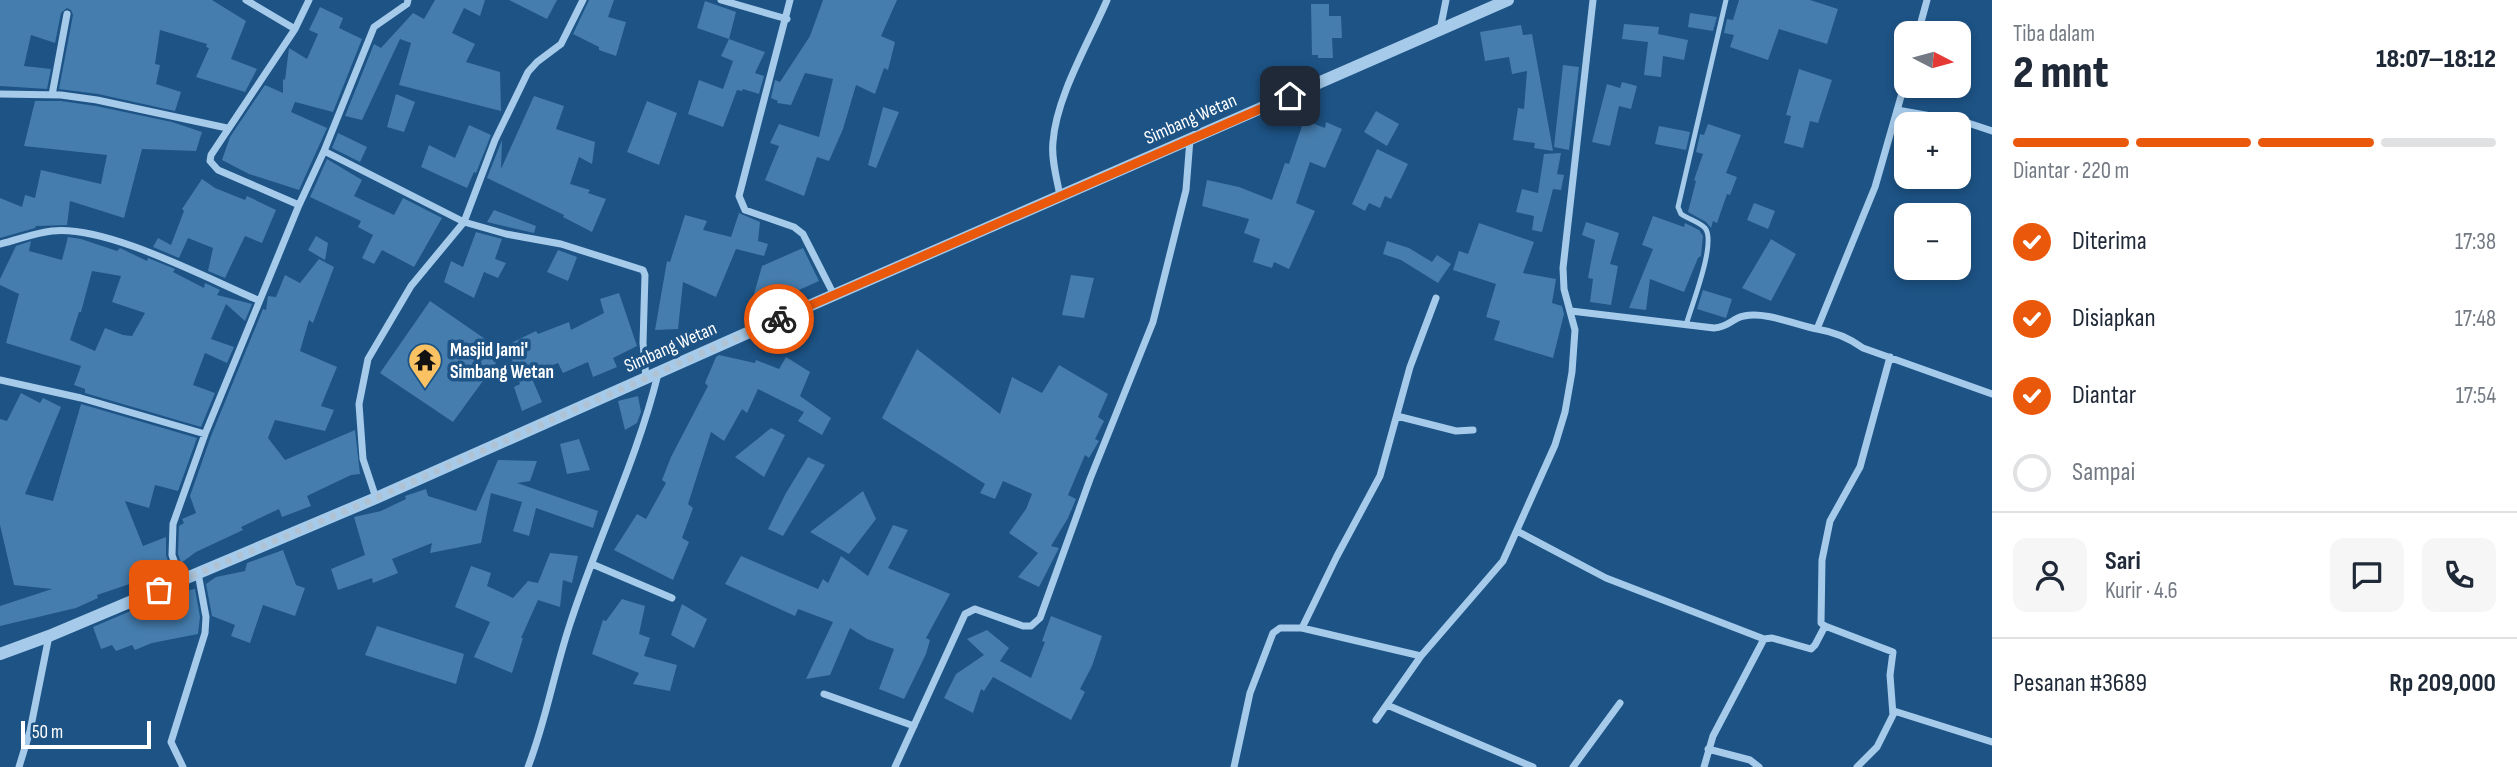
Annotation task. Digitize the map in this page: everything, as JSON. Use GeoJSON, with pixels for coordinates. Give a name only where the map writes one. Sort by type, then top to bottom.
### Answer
{"type":"FeatureCollection","features":[{"type":"Feature","properties":{"kind":"street"},"geometry":{"type":"LineString","coordinates":[[246,0],[295,29]]}},
{"type":"Feature","properties":{"kind":"street"},"geometry":{"type":"LineString","coordinates":[[299,205],[214,167],[210,162],[228,128],[295,29],[309,0]]}},
{"type":"Feature","properties":{"kind":"street"},"geometry":{"type":"LineString","coordinates":[[181,580],[172,555],[173,524],[205,434],[258,300],[324,151],[374,27],[407,4],[408,0]]}},
{"type":"Feature","properties":{"kind":"street"},"geometry":{"type":"LineString","coordinates":[[376,498],[363,459],[359,404],[368,359],[411,286],[464,222],[495,140],[528,72],[561,44],[583,0]]}},
{"type":"Feature","properties":{"kind":"street"},"geometry":{"type":"LineString","coordinates":[[721,0],[787,19]]}},
{"type":"Feature","properties":{"kind":"street"},"geometry":{"type":"LineString","coordinates":[[790,0],[738,196],[745,210],[794,227],[803,234],[834,295]]}},
{"type":"Feature","properties":{"kind":"street"},"geometry":{"type":"LineString","coordinates":[[1060,196],[1053,152],[1058,114],[1107,0]]}},
{"type":"Feature","properties":{"kind":"street"},"geometry":{"type":"LineString","coordinates":[[1440,30],[1446,0]]}},
{"type":"Feature","properties":{"kind":"street","name":"Simbang Wetan"},"geometry":{"type":"LineString","coordinates":[[0,654],[49,636],[376,498],[1508,0]]}},
{"type":"Feature","properties":{"kind":"street"},"geometry":{"type":"LineString","coordinates":[[1376,720],[1421,656],[1503,561],[1543,474],[1565,412],[1572,372],[1575,330],[1564,289],[1563,268],[1592,0]]}},
{"type":"Feature","properties":{"kind":"street"},"geometry":{"type":"LineString","coordinates":[[1922,21],[1927,0]]}},
{"type":"Feature","properties":{"kind":"street"},"geometry":{"type":"LineString","coordinates":[[52,95],[67,14]]}},
{"type":"Feature","properties":{"kind":"street"},"geometry":{"type":"LineString","coordinates":[[0,94],[52,95],[97,100],[228,128]]}},
{"type":"Feature","properties":{"kind":"street"},"geometry":{"type":"LineString","coordinates":[[1816,329],[1875,187],[1900,98]]}},
{"type":"Feature","properties":{"kind":"street"},"geometry":{"type":"LineString","coordinates":[[1897,110],[1965,122],[1992,131]]}},
{"type":"Feature","properties":{"kind":"street"},"geometry":{"type":"LineString","coordinates":[[895,767],[965,614],[975,609],[1023,626],[1031,626],[1040,618],[1090,479],[1153,322],[1186,190],[1190,139]]}},
{"type":"Feature","properties":{"kind":"street"},"geometry":{"type":"LineString","coordinates":[[324,151],[464,222],[506,234],[561,244],[643,270],[645,275],[643,354],[652,376],[646,422],[569,625],[538,740],[527,767]]}},
{"type":"Feature","properties":{"kind":"street"},"geometry":{"type":"LineString","coordinates":[[0,244],[51,232],[76,232],[136,248],[258,300]]}},
{"type":"Feature","properties":{"kind":"street"},"geometry":{"type":"LineString","coordinates":[[1302,628],[1380,476],[1410,367],[1436,298]]}},
{"type":"Feature","properties":{"kind":"street"},"geometry":{"type":"LineString","coordinates":[[1571,311],[1723,328],[1744,316],[1783,320],[1832,331],[1863,348],[1992,394]]}},
{"type":"Feature","properties":{"kind":"street"},"geometry":{"type":"LineString","coordinates":[[1857,767],[1882,740],[1894,711],[1890,681],[1893,652],[1821,623],[1822,560],[1830,521],[1860,467],[1890,358]]}},
{"type":"Feature","properties":{"kind":"street"},"geometry":{"type":"LineString","coordinates":[[0,380],[81,398],[205,434]]}},
{"type":"Feature","properties":{"kind":"street"},"geometry":{"type":"LineString","coordinates":[[1397,416],[1456,431],[1473,430]]}},
{"type":"Feature","properties":{"kind":"street"},"geometry":{"type":"LineString","coordinates":[[1517,531],[1606,578],[1764,639],[1772,638],[1811,649],[1825,626]]}},
{"type":"Feature","properties":{"kind":"street"},"geometry":{"type":"LineString","coordinates":[[592,564],[672,598]]}},
{"type":"Feature","properties":{"kind":"street"},"geometry":{"type":"LineString","coordinates":[[183,767],[171,742],[205,634],[206,617],[198,573]]}},
{"type":"Feature","properties":{"kind":"street"},"geometry":{"type":"LineString","coordinates":[[1234,767],[1244,712],[1267,643],[1280,628],[1302,628],[1421,656]]}},
{"type":"Feature","properties":{"kind":"street"},"geometry":{"type":"LineString","coordinates":[[19,767],[30,731],[49,636]]}},
{"type":"Feature","properties":{"kind":"street"},"geometry":{"type":"LineString","coordinates":[[1704,767],[1713,736],[1764,639]]}},
{"type":"Feature","properties":{"kind":"street"},"geometry":{"type":"LineString","coordinates":[[824,694],[914,726]]}},
{"type":"Feature","properties":{"kind":"street"},"geometry":{"type":"LineString","coordinates":[[1573,767],[1619,703]]}},
{"type":"Feature","properties":{"kind":"street"},"geometry":{"type":"LineString","coordinates":[[1387,705],[1533,767]]}},
{"type":"Feature","properties":{"kind":"street"},"geometry":{"type":"LineString","coordinates":[[1894,711],[1992,742]]}},
{"type":"Feature","properties":{"kind":"street"},"geometry":{"type":"LineString","coordinates":[[1708,749],[1750,760],[1759,767]]}},
{"type":"Feature","properties":{"kind":"lane"},"geometry":{"type":"LineString","coordinates":[[1686,325],[1709,249],[1709,235],[1704,227],[1681,214],[1678,207],[1726,0]]}},
{"type":"Feature","properties":{"kind":"building"},"geometry":{"type":"Polygon","coordinates":[[[0,0],[212,0],[246,21],[231,59],[257,69],[245,92],[196,77],[209,48],[206,47],[207,44],[160,30],[155,64],[160,65],[156,84],[181,92],[175,111],[98,94],[59,89],[73,15],[67,8],[61,13],[55,43],[31,35],[24,66],[51,69],[47,89],[0,86],[0,0]]]}},
{"type":"Feature","properties":{"kind":"building"},"geometry":{"type":"Polygon","coordinates":[[[435,0],[485,0],[480,16],[464,8],[452,33],[475,44],[466,62],[500,72],[501,111],[399,85],[411,43],[400,39],[362,120],[345,116],[374,44],[381,48],[413,13],[424,19],[435,0]]]}},
{"type":"Feature","properties":{"kind":"building"},"geometry":{"type":"Polygon","coordinates":[[[509,0],[557,0],[547,19],[509,0]]]}},
{"type":"Feature","properties":{"kind":"building"},"geometry":{"type":"Polygon","coordinates":[[[589,0],[614,0],[608,17],[626,22],[616,56],[599,50],[599,47],[573,34],[589,0]]]}},
{"type":"Feature","properties":{"kind":"building"},"geometry":{"type":"Polygon","coordinates":[[[823,0],[897,0],[881,36],[895,42],[888,70],[884,68],[875,94],[856,85],[843,129],[829,161],[817,157],[804,196],[765,180],[779,146],[770,143],[779,124],[819,137],[833,79],[805,73],[791,105],[777,103],[778,101],[771,98],[775,80],[780,82],[810,36],[823,0]]]}},
{"type":"Feature","properties":{"kind":"building"},"geometry":{"type":"Polygon","coordinates":[[[1739,0],[1810,0],[1838,9],[1827,44],[1779,29],[1768,60],[1730,47],[1734,35],[1724,33],[1727,19],[1733,20],[1739,0]]]}},
{"type":"Feature","properties":{"kind":"building"},"geometry":{"type":"Polygon","coordinates":[[[705,1],[736,12],[729,39],[697,28],[705,1]]]}},
{"type":"Feature","properties":{"kind":"building"},"geometry":{"type":"Polygon","coordinates":[[[1311,4],[1329,4],[1329,16],[1341,16],[1342,38],[1332,38],[1333,58],[1318,58],[1318,55],[1312,55],[1311,4]]]}},
{"type":"Feature","properties":{"kind":"building"},"geometry":{"type":"Polygon","coordinates":[[[320,7],[343,18],[339,28],[362,39],[333,112],[295,102],[291,112],[327,128],[299,190],[249,174],[222,160],[230,137],[265,85],[283,93],[289,48],[307,59],[318,34],[309,30],[320,7]]]}},
{"type":"Feature","properties":{"kind":"building"},"geometry":{"type":"Polygon","coordinates":[[[1690,13],[1717,17],[1713,31],[1688,27],[1690,13]]]}},
{"type":"Feature","properties":{"kind":"building"},"geometry":{"type":"Polygon","coordinates":[[[1624,24],[1659,27],[1658,34],[1688,40],[1684,60],[1663,56],[1661,77],[1644,75],[1648,42],[1622,39],[1624,24]]]}},
{"type":"Feature","properties":{"kind":"building"},"geometry":{"type":"Polygon","coordinates":[[[1521,25],[1523,35],[1532,34],[1553,151],[1534,148],[1535,143],[1513,140],[1518,108],[1524,109],[1527,71],[1512,74],[1509,57],[1485,61],[1480,32],[1521,25]]]}},
{"type":"Feature","properties":{"kind":"building"},"geometry":{"type":"Polygon","coordinates":[[[729,39],[765,52],[755,73],[764,76],[759,94],[737,90],[723,127],[688,114],[699,80],[723,89],[733,61],[721,56],[729,39]]]}},
{"type":"Feature","properties":{"kind":"building"},"geometry":{"type":"Polygon","coordinates":[[[1563,65],[1579,67],[1569,150],[1554,147],[1563,65]]]}},
{"type":"Feature","properties":{"kind":"building"},"geometry":{"type":"Polygon","coordinates":[[[1799,69],[1832,80],[1818,123],[1810,121],[1803,148],[1784,143],[1791,116],[1786,115],[1799,69]]]}},
{"type":"Feature","properties":{"kind":"building"},"geometry":{"type":"Polygon","coordinates":[[[1622,82],[1637,86],[1631,109],[1619,106],[1610,146],[1592,142],[1607,84],[1620,88],[1622,82]]]}},
{"type":"Feature","properties":{"kind":"building"},"geometry":{"type":"Polygon","coordinates":[[[396,94],[415,102],[404,132],[387,127],[396,94]]]}},
{"type":"Feature","properties":{"kind":"building"},"geometry":{"type":"Polygon","coordinates":[[[534,96],[564,106],[556,129],[595,142],[592,164],[579,157],[570,184],[590,190],[588,193],[606,199],[592,232],[563,217],[564,215],[487,178],[502,140],[501,169],[534,96]]]}},
{"type":"Feature","properties":{"kind":"building"},"geometry":{"type":"Polygon","coordinates":[[[35,101],[61,101],[96,106],[172,122],[202,132],[196,151],[142,149],[124,218],[70,201],[67,225],[36,226],[0,238],[0,198],[22,207],[25,195],[35,198],[41,170],[101,184],[107,155],[24,146],[35,101]]]}},
{"type":"Feature","properties":{"kind":"building"},"geometry":{"type":"Polygon","coordinates":[[[647,101],[677,113],[659,165],[627,152],[647,101]]]}},
{"type":"Feature","properties":{"kind":"building"},"geometry":{"type":"Polygon","coordinates":[[[883,107],[899,112],[876,168],[868,165],[883,107]]]}},
{"type":"Feature","properties":{"kind":"building"},"geometry":{"type":"Polygon","coordinates":[[[1376,111],[1399,124],[1387,146],[1364,132],[1376,111]]]}},
{"type":"Feature","properties":{"kind":"building"},"geometry":{"type":"Polygon","coordinates":[[[1304,120],[1325,128],[1326,122],[1342,129],[1325,168],[1310,162],[1296,203],[1315,211],[1289,269],[1274,262],[1272,268],[1253,262],[1260,239],[1244,233],[1249,219],[1202,206],[1207,180],[1239,187],[1272,200],[1285,163],[1289,164],[1304,120]]]}},
{"type":"Feature","properties":{"kind":"building"},"geometry":{"type":"Polygon","coordinates":[[[1708,124],[1741,135],[1726,173],[1737,177],[1730,195],[1727,194],[1717,223],[1713,221],[1711,228],[1688,212],[1696,181],[1694,180],[1703,154],[1696,152],[1700,134],[1704,135],[1708,124]]]}},
{"type":"Feature","properties":{"kind":"building"},"geometry":{"type":"Polygon","coordinates":[[[469,125],[491,135],[467,188],[421,167],[429,145],[455,158],[469,125]]]}},
{"type":"Feature","properties":{"kind":"building"},"geometry":{"type":"Polygon","coordinates":[[[1659,126],[1690,132],[1686,150],[1655,144],[1659,126]]]}},
{"type":"Feature","properties":{"kind":"building"},"geometry":{"type":"Polygon","coordinates":[[[338,133],[367,147],[360,162],[332,148],[338,133]]]}},
{"type":"Feature","properties":{"kind":"building"},"geometry":{"type":"Polygon","coordinates":[[[1377,149],[1408,164],[1391,199],[1385,196],[1380,208],[1369,203],[1365,211],[1352,204],[1377,149]]]}},
{"type":"Feature","properties":{"kind":"building"},"geometry":{"type":"Polygon","coordinates":[[[1561,153],[1557,174],[1564,175],[1561,190],[1553,189],[1542,232],[1532,230],[1534,216],[1516,212],[1522,189],[1538,193],[1544,154],[1561,153]]]}},
{"type":"Feature","properties":{"kind":"building"},"geometry":{"type":"Polygon","coordinates":[[[327,159],[362,180],[354,196],[394,215],[403,198],[442,218],[414,267],[382,250],[374,264],[362,258],[373,235],[358,227],[361,221],[310,197],[327,159]]]}},
{"type":"Feature","properties":{"kind":"building"},"geometry":{"type":"Polygon","coordinates":[[[202,179],[215,188],[245,200],[247,196],[276,210],[262,243],[245,236],[225,278],[208,271],[213,248],[188,238],[179,258],[153,247],[158,238],[171,245],[184,211],[182,209],[202,179]]]}},
{"type":"Feature","properties":{"kind":"building"},"geometry":{"type":"Polygon","coordinates":[[[1754,203],[1775,211],[1768,229],[1747,220],[1754,203]]]}},
{"type":"Feature","properties":{"kind":"building"},"geometry":{"type":"Polygon","coordinates":[[[494,210],[536,226],[534,233],[487,222],[494,210]]]}},
{"type":"Feature","properties":{"kind":"building"},"geometry":{"type":"Polygon","coordinates":[[[739,213],[760,222],[758,241],[768,244],[764,256],[736,249],[716,297],[683,282],[678,329],[655,330],[667,261],[670,262],[685,215],[707,221],[703,230],[731,237],[739,213]]]}},
{"type":"Feature","properties":{"kind":"building"},"geometry":{"type":"Polygon","coordinates":[[[1653,216],[1684,227],[1685,223],[1699,230],[1703,236],[1701,256],[1684,292],[1650,279],[1646,310],[1629,308],[1653,249],[1642,245],[1653,216]]]}},
{"type":"Feature","properties":{"kind":"building"},"geometry":{"type":"Polygon","coordinates":[[[1586,222],[1619,233],[1610,264],[1618,266],[1611,305],[1590,302],[1593,279],[1588,278],[1595,240],[1582,235],[1586,222]]]}},
{"type":"Feature","properties":{"kind":"building"},"geometry":{"type":"Polygon","coordinates":[[[1479,223],[1534,242],[1523,273],[1556,279],[1552,303],[1562,306],[1564,314],[1553,358],[1494,340],[1500,321],[1486,317],[1496,284],[1453,270],[1459,251],[1468,254],[1479,223]]]}},
{"type":"Feature","properties":{"kind":"building"},"geometry":{"type":"Polygon","coordinates":[[[476,232],[502,239],[495,259],[506,263],[498,278],[484,272],[474,298],[444,282],[451,261],[463,267],[476,232]]]}},
{"type":"Feature","properties":{"kind":"building"},"geometry":{"type":"Polygon","coordinates":[[[316,236],[328,243],[325,260],[308,250],[316,236]]]}},
{"type":"Feature","properties":{"kind":"building"},"geometry":{"type":"Polygon","coordinates":[[[68,237],[117,251],[120,248],[147,261],[148,258],[175,269],[173,272],[204,288],[205,283],[220,290],[217,295],[252,304],[245,321],[226,304],[211,339],[234,347],[227,363],[205,353],[193,385],[215,393],[201,427],[85,393],[85,389],[74,385],[81,366],[6,343],[19,294],[0,285],[0,279],[16,246],[31,241],[29,251],[62,260],[68,237]],[[92,271],[70,340],[95,351],[105,328],[132,336],[145,313],[112,302],[121,276],[92,271]]]}},
{"type":"Feature","properties":{"kind":"building"},"geometry":{"type":"Polygon","coordinates":[[[1771,239],[1796,254],[1771,301],[1742,288],[1771,239]]]}},
{"type":"Feature","properties":{"kind":"building"},"geometry":{"type":"Polygon","coordinates":[[[1387,241],[1409,248],[1432,262],[1437,255],[1451,264],[1438,283],[1401,260],[1383,254],[1387,241]]]}},
{"type":"Feature","properties":{"kind":"building"},"geometry":{"type":"Polygon","coordinates":[[[803,248],[819,281],[790,294],[754,294],[762,266],[803,248]]]}},
{"type":"Feature","properties":{"kind":"building"},"geometry":{"type":"Polygon","coordinates":[[[558,250],[577,257],[568,281],[547,272],[558,250]]]}},
{"type":"Feature","properties":{"kind":"building"},"geometry":{"type":"Polygon","coordinates":[[[319,259],[334,267],[313,323],[309,320],[300,351],[337,367],[321,406],[334,410],[325,431],[275,420],[268,438],[285,460],[355,430],[360,474],[351,475],[307,496],[311,506],[282,517],[279,509],[241,527],[243,530],[196,552],[181,563],[178,554],[179,526],[184,523],[182,519],[196,513],[190,496],[211,436],[263,309],[266,310],[268,296],[276,297],[285,275],[300,283],[319,259]]]}},
{"type":"Feature","properties":{"kind":"building"},"geometry":{"type":"Polygon","coordinates":[[[1071,275],[1094,278],[1084,318],[1062,315],[1071,275]]]}},
{"type":"Feature","properties":{"kind":"building"},"geometry":{"type":"Polygon","coordinates":[[[1703,290],[1732,299],[1726,318],[1697,309],[1703,290]]]}},
{"type":"Feature","properties":{"kind":"building"},"geometry":{"type":"Polygon","coordinates":[[[619,293],[637,346],[613,358],[617,367],[593,377],[588,362],[563,373],[558,363],[530,374],[542,402],[522,411],[514,387],[520,384],[507,345],[536,331],[538,334],[569,322],[571,330],[604,313],[600,299],[619,293]]]}},
{"type":"Feature","properties":{"kind":"building"},"geometry":{"type":"Polygon","coordinates":[[[430,301],[504,352],[453,422],[380,373],[430,301]]]}},
{"type":"Feature","properties":{"kind":"building"},"geometry":{"type":"Polygon","coordinates":[[[917,349],[1000,414],[1012,377],[1042,393],[1059,365],[1108,394],[1098,417],[1104,421],[1095,439],[1099,441],[1089,458],[1085,455],[1068,495],[1076,499],[1051,546],[1059,548],[1039,587],[1018,577],[1038,553],[1009,533],[1026,509],[1032,494],[1003,481],[995,499],[980,493],[985,484],[882,418],[917,349]]]}},
{"type":"Feature","properties":{"kind":"building"},"geometry":{"type":"Polygon","coordinates":[[[719,355],[755,363],[756,360],[779,369],[786,357],[810,372],[800,396],[831,418],[822,435],[798,421],[804,412],[758,389],[747,413],[742,409],[724,441],[711,432],[688,504],[693,508],[682,538],[689,542],[673,580],[614,550],[637,514],[646,519],[666,483],[662,480],[671,457],[708,386],[705,383],[719,355]]]}},
{"type":"Feature","properties":{"kind":"building"},"geometry":{"type":"Polygon","coordinates":[[[21,393],[40,403],[43,398],[61,407],[25,494],[53,501],[81,404],[197,438],[178,491],[155,485],[149,508],[125,501],[143,546],[166,537],[166,555],[171,570],[97,595],[98,598],[76,608],[0,626],[0,606],[52,589],[14,585],[0,525],[0,419],[7,421],[21,393]]]}},
{"type":"Feature","properties":{"kind":"building"},"geometry":{"type":"Polygon","coordinates":[[[638,396],[641,412],[637,423],[625,430],[618,401],[638,396]]]}},
{"type":"Feature","properties":{"kind":"building"},"geometry":{"type":"Polygon","coordinates":[[[771,428],[785,435],[764,477],[735,457],[771,428]]]}},
{"type":"Feature","properties":{"kind":"building"},"geometry":{"type":"Polygon","coordinates":[[[579,439],[590,470],[567,474],[560,444],[579,439]]]}},
{"type":"Feature","properties":{"kind":"building"},"geometry":{"type":"Polygon","coordinates":[[[808,457],[825,465],[783,536],[768,529],[808,457]]]}},
{"type":"Feature","properties":{"kind":"building"},"geometry":{"type":"Polygon","coordinates":[[[498,460],[537,461],[530,481],[517,483],[598,511],[593,528],[536,508],[529,536],[513,531],[522,502],[491,493],[481,543],[430,553],[432,543],[392,559],[398,573],[373,583],[372,578],[338,590],[331,569],[365,555],[354,517],[381,511],[406,499],[405,496],[426,489],[428,496],[476,511],[498,460]]]}},
{"type":"Feature","properties":{"kind":"building"},"geometry":{"type":"Polygon","coordinates":[[[863,491],[876,519],[849,554],[810,532],[863,491]]]}},
{"type":"Feature","properties":{"kind":"building"},"geometry":{"type":"Polygon","coordinates":[[[893,525],[908,530],[888,568],[950,594],[926,638],[930,640],[926,654],[904,699],[879,689],[894,649],[867,639],[850,628],[830,675],[806,679],[833,622],[798,609],[795,616],[725,584],[741,556],[818,589],[823,579],[828,583],[841,556],[868,576],[893,525]]]}},
{"type":"Feature","properties":{"kind":"building"},"geometry":{"type":"Polygon","coordinates":[[[283,550],[296,585],[305,588],[295,616],[263,605],[250,643],[231,636],[235,625],[212,616],[206,584],[216,577],[245,571],[247,563],[283,550]]]}},
{"type":"Feature","properties":{"kind":"building"},"geometry":{"type":"Polygon","coordinates":[[[550,553],[578,556],[572,583],[563,580],[560,607],[538,600],[521,638],[512,673],[474,657],[490,622],[455,607],[471,566],[491,573],[487,586],[513,598],[528,581],[538,583],[550,553]]]}},
{"type":"Feature","properties":{"kind":"building"},"geometry":{"type":"Polygon","coordinates":[[[195,589],[200,617],[198,634],[152,643],[135,650],[132,645],[116,651],[112,645],[101,649],[93,627],[147,604],[184,596],[183,591],[195,589]]]}},
{"type":"Feature","properties":{"kind":"building"},"geometry":{"type":"Polygon","coordinates":[[[622,599],[645,606],[639,634],[650,638],[644,656],[677,665],[670,691],[633,684],[639,673],[592,654],[603,620],[606,621],[622,599]]]}},
{"type":"Feature","properties":{"kind":"building"},"geometry":{"type":"Polygon","coordinates":[[[682,604],[707,619],[694,648],[671,635],[682,604]]]}},
{"type":"Feature","properties":{"kind":"building"},"geometry":{"type":"Polygon","coordinates":[[[1051,616],[1102,636],[1092,666],[1080,689],[1085,692],[1071,720],[993,677],[984,691],[981,689],[973,713],[944,698],[956,674],[984,655],[967,639],[987,630],[1009,648],[1000,661],[1031,678],[1045,642],[1042,641],[1051,616]]]}},
{"type":"Feature","properties":{"kind":"building"},"geometry":{"type":"Polygon","coordinates":[[[377,626],[464,654],[456,684],[365,655],[377,626]]]}},
{"type":"Feature","properties":{"kind":"way so far"},"geometry":{"type":"LineString","coordinates":[[159,590],[376,498],[779,319]]}},
{"type":"Feature","properties":{"kind":"place","name":"Masjid Jami' Simbang Wetan"},"geometry":{"type":"Point","coordinates":[425,390]}},
{"type":"Feature","properties":{"kind":"route"},"geometry":{"type":"LineString","coordinates":[[779,319],[1290,96]]}}]}
